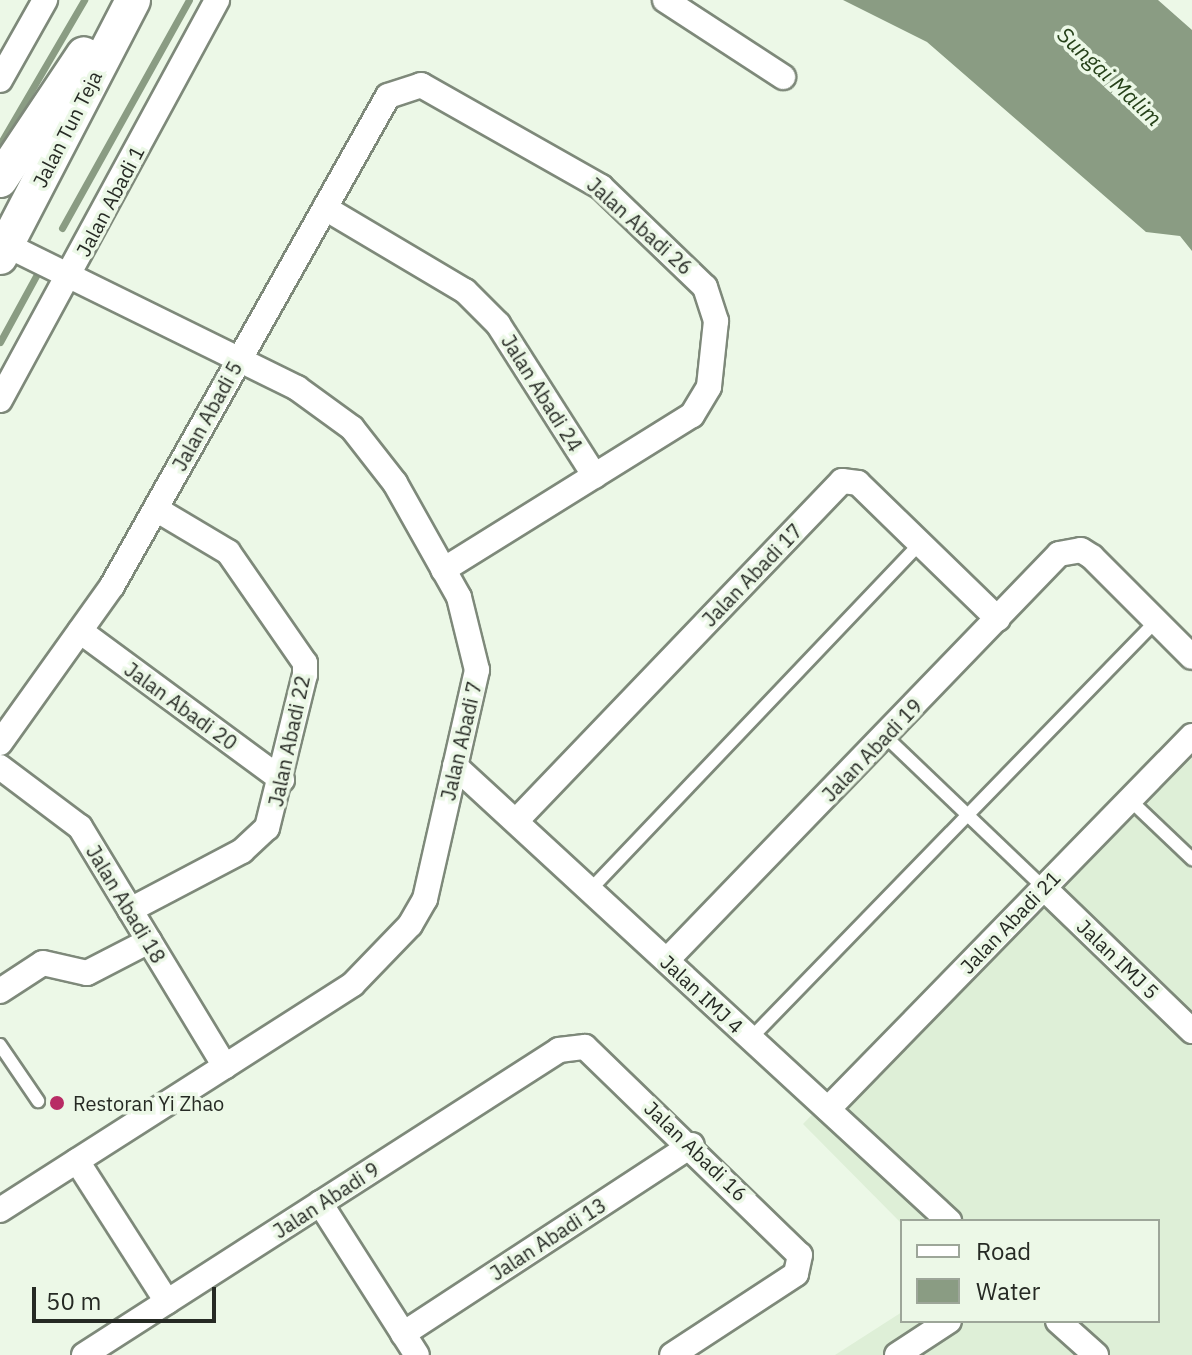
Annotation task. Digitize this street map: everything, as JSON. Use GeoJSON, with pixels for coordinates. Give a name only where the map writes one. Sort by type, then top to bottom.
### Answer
{"type":"FeatureCollection","features":[{"type":"Feature","properties":{"kind":"main road","name":"Jalan Tun Teja"},"geometry":{"type":"LineString","coordinates":[[0,180],[126,0]]}},
{"type":"Feature","properties":{"kind":"main road","name":"Jalan Tun Teja"},"geometry":{"type":"LineString","coordinates":[[4,251],[133,0]]}},
{"type":"Feature","properties":{"kind":"street"},"geometry":{"type":"LineString","coordinates":[[0,80],[45,0]]}},
{"type":"Feature","properties":{"kind":"street","name":"Jalan Abadi 1"},"geometry":{"type":"LineString","coordinates":[[0,400],[71,276],[217,0]]}},
{"type":"Feature","properties":{"kind":"street"},"geometry":{"type":"LineString","coordinates":[[665,0],[783,77]]}},
{"type":"Feature","properties":{"kind":"street","name":"Jalan Abadi 5"},"geometry":{"type":"LineString","coordinates":[[0,743],[80,631],[156,509],[388,96],[406,88]]}},
{"type":"Feature","properties":{"kind":"street","name":"Jalan Abadi 26"},"geometry":{"type":"LineString","coordinates":[[406,88],[434,89],[588,177],[705,287],[716,321],[703,401],[679,424],[443,570]]}},
{"type":"Feature","properties":{"kind":"street","name":"Jalan Abadi 24"},"geometry":{"type":"LineString","coordinates":[[325,208],[465,291],[498,324],[595,476]]}},
{"type":"Feature","properties":{"kind":"street","name":"Jalan Abadi 7"},"geometry":{"type":"LineString","coordinates":[[0,1210],[353,984],[410,925],[425,899],[477,670],[469,621],[443,570],[395,483],[352,428],[297,388],[71,276],[4,251]]}},
{"type":"Feature","properties":{"kind":"street","name":"Jalan Abadi 17"},"geometry":{"type":"LineString","coordinates":[[516,821],[842,481],[858,483],[998,619]]}},
{"type":"Feature","properties":{"kind":"street","name":"Jalan Abadi 22"},"geometry":{"type":"LineString","coordinates":[[130,910],[255,840],[275,812],[305,663],[228,552],[156,509]]}},
{"type":"Feature","properties":{"kind":"street","name":"Jalan Abadi 19"},"geometry":{"type":"LineString","coordinates":[[667,960],[1059,554],[1081,550],[1156,621]]}},
{"type":"Feature","properties":{"kind":"street"},"geometry":{"type":"LineString","coordinates":[[1156,621],[1192,657]]}},
{"type":"Feature","properties":{"kind":"street","name":"Jalan Abadi 20"},"geometry":{"type":"LineString","coordinates":[[80,631],[282,780]]}},
{"type":"Feature","properties":{"kind":"street","name":"Jalan Abadi 21"},"geometry":{"type":"LineString","coordinates":[[828,1109],[1192,736]]}},
{"type":"Feature","properties":{"kind":"street","name":"Jalan IMJ 4"},"geometry":{"type":"LineString","coordinates":[[455,766],[947,1219]]}},
{"type":"Feature","properties":{"kind":"street","name":"Jalan Abadi 18"},"geometry":{"type":"LineString","coordinates":[[0,767],[70,815],[225,1066]]}},
{"type":"Feature","properties":{"kind":"street","name":"Jalan IMJ 5"},"geometry":{"type":"LineString","coordinates":[[1044,888],[1192,1031]]}},
{"type":"Feature","properties":{"kind":"street"},"geometry":{"type":"LineString","coordinates":[[0,991],[43,963],[87,973],[149,941]]}},
{"type":"Feature","properties":{"kind":"street","name":"Jalan Abadi 16"},"geometry":{"type":"LineString","coordinates":[[569,1047],[594,1054],[692,1145],[800,1255],[796,1274],[672,1355]]}},
{"type":"Feature","properties":{"kind":"street","name":"Jalan Abadi 9"},"geometry":{"type":"LineString","coordinates":[[84,1355],[569,1047]]}},
{"type":"Feature","properties":{"kind":"street","name":"Jalan Abadi 13"},"geometry":{"type":"LineString","coordinates":[[403,1334],[692,1145]]}},
{"type":"Feature","properties":{"kind":"street"},"geometry":{"type":"LineString","coordinates":[[77,1161],[167,1302]]}},
{"type":"Feature","properties":{"kind":"street"},"geometry":{"type":"LineString","coordinates":[[320,1203],[417,1355]]}},
{"type":"Feature","properties":{"kind":"street"},"geometry":{"type":"LineString","coordinates":[[897,1355],[946,1323]]}},
{"type":"Feature","properties":{"kind":"street"},"geometry":{"type":"LineString","coordinates":[[1060,1323],[1096,1355]]}},
{"type":"Feature","properties":{"kind":"lane"},"geometry":{"type":"LineString","coordinates":[[590,890],[920,543]]}},
{"type":"Feature","properties":{"kind":"lane"},"geometry":{"type":"LineString","coordinates":[[750,1039],[1156,621]]}},
{"type":"Feature","properties":{"kind":"lane"},"geometry":{"type":"LineString","coordinates":[[885,736],[1044,888]]}},
{"type":"Feature","properties":{"kind":"lane"},"geometry":{"type":"LineString","coordinates":[[1130,800],[1192,859]]}},
{"type":"Feature","properties":{"kind":"lane"},"geometry":{"type":"LineString","coordinates":[[0,1045],[38,1101]]}},
{"type":"Feature","properties":{"kind":"shaded area"},"geometry":{"type":"Polygon","coordinates":[[[1192,724],[1192,1355],[835,1355],[900,1313],[900,1323],[1160,1323],[1160,1219],[900,1219],[900,1222],[803,1124],[1192,724]]]}},
{"type":"Feature","properties":{"kind":"water","name":"Sungai Malim"},"geometry":{"type":"Polygon","coordinates":[[[843,0],[1158,0],[1192,30],[1192,251],[1180,236],[1146,232],[927,42],[843,0]]]}},
{"type":"Feature","properties":{"kind":"waterway"},"geometry":{"type":"LineString","coordinates":[[0,144],[84,0]]}},
{"type":"Feature","properties":{"kind":"waterway"},"geometry":{"type":"LineString","coordinates":[[62,228],[189,0]]}},
{"type":"Feature","properties":{"kind":"waterway"},"geometry":{"type":"LineString","coordinates":[[0,342],[37,274]]}},
{"type":"Feature","properties":{"kind":"place","name":"Restoran Yi Zhao"},"geometry":{"type":"Point","coordinates":[57,1103]}}]}
